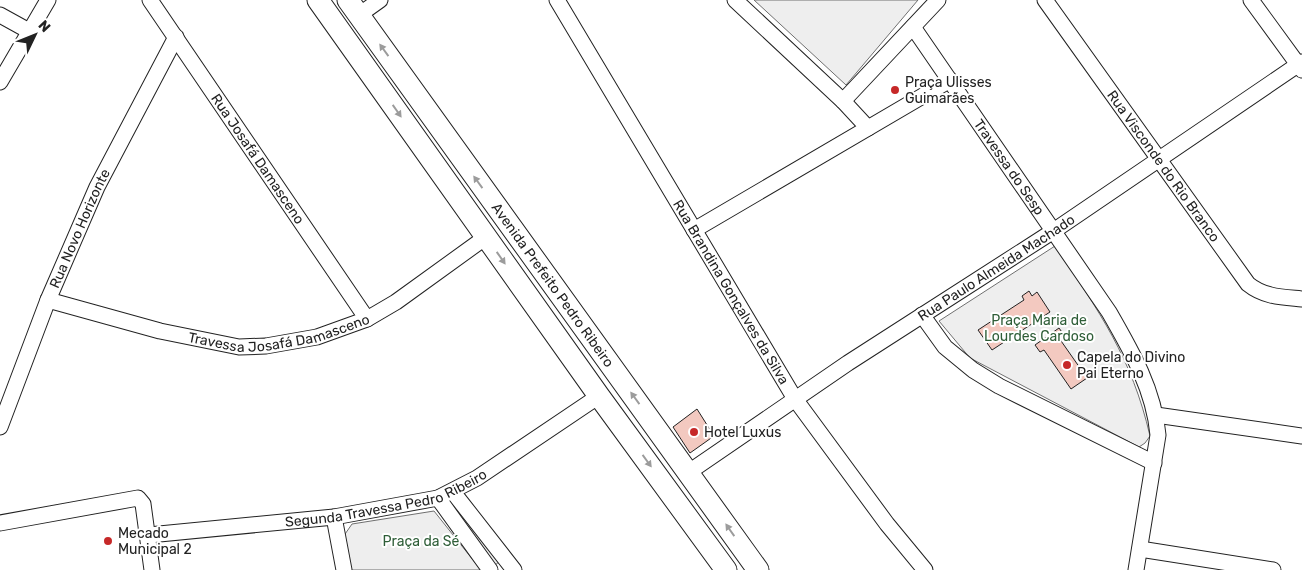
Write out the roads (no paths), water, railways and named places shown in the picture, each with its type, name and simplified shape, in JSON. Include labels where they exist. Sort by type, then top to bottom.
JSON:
[{"type":"main road","name":"Avenida Prefeito Pedro Ribeiro","points":[[318,0],[599,396],[726,570]]},
{"type":"main road","name":"Avenida Prefeito Pedro Ribeiro","points":[[354,8],[758,570]]},
{"type":"main road","points":[[339,30],[354,8]]},
{"type":"main road","points":[[486,237],[507,221]]},
{"type":"main road","points":[[599,396],[622,379]]},
{"type":"main road","points":[[666,488],[688,472]]},
{"type":"street","points":[[0,82],[48,0]]},
{"type":"street","name":"Rua Josafá Damasceno","points":[[150,0],[367,319]]},
{"type":"street","points":[[354,8],[380,0]]},
{"type":"street","name":"Rua Brandina Gonçalves da Silva","points":[[557,0],[795,399],[887,524],[925,570]]},
{"type":"street","points":[[735,0],[843,101],[868,128]]},
{"type":"street","points":[[843,101],[938,0]]},
{"type":"street","name":"Rua Visconde do Rio Branco","points":[[1045,0],[1248,284],[1257,291],[1268,295],[1302,299]]},
{"type":"street","points":[[1251,0],[1301,65]]},
{"type":"street","points":[[0,15],[29,31]]},
{"type":"street","name":"Travessa do Sesp","points":[[913,27],[1055,230],[1109,312],[1131,350],[1149,390],[1156,415],[1158,436],[1136,570]]},
{"type":"street","name":"Rua Novo Horizonte","points":[[0,427],[48,300],[97,188],[176,37]]},
{"type":"street","name":"Rua Paulo Almeida Machado","points":[[688,472],[795,399],[1055,230],[1301,65]]},
{"type":"street","points":[[694,230],[950,80]]},
{"type":"street","name":"Travessa Josafá Damasceno","points":[[48,300],[160,331],[239,347],[266,346],[317,337],[367,319],[396,302],[486,237]]},
{"type":"street","points":[[922,315],[945,346],[972,370],[999,386],[1154,463]]},
{"type":"street","name":"Segunda Travessa Pedro Ribeiro","points":[[149,536],[334,517],[438,498],[454,492],[599,396]]},
{"type":"street","points":[[1156,415],[1302,436]]},
{"type":"street","points":[[454,492],[514,570]]},
{"type":"street","points":[[0,523],[138,498],[143,504],[149,536],[152,570]]},
{"type":"street","points":[[438,498],[490,570]]},
{"type":"street","points":[[334,517],[344,570]]},
{"type":"street","points":[[1140,549],[1273,570]]},
{"type":"place","name":"Praça Ulisses Guimarães","points":[[895,90]]},
{"type":"place","name":"Capela do Divino Pai Eterno","points":[[1067,365]]},
{"type":"place","name":"Hotel Luxus","points":[[694,432]]},
{"type":"place","name":"Mecado Municipal 2","points":[[108,541]]},
{"type":"park label","name":"Praça Maria de Lourdes Cardoso","points":[[1039,328]]},
{"type":"park label","name":"Praça da Sé","points":[[421,541]]}]
